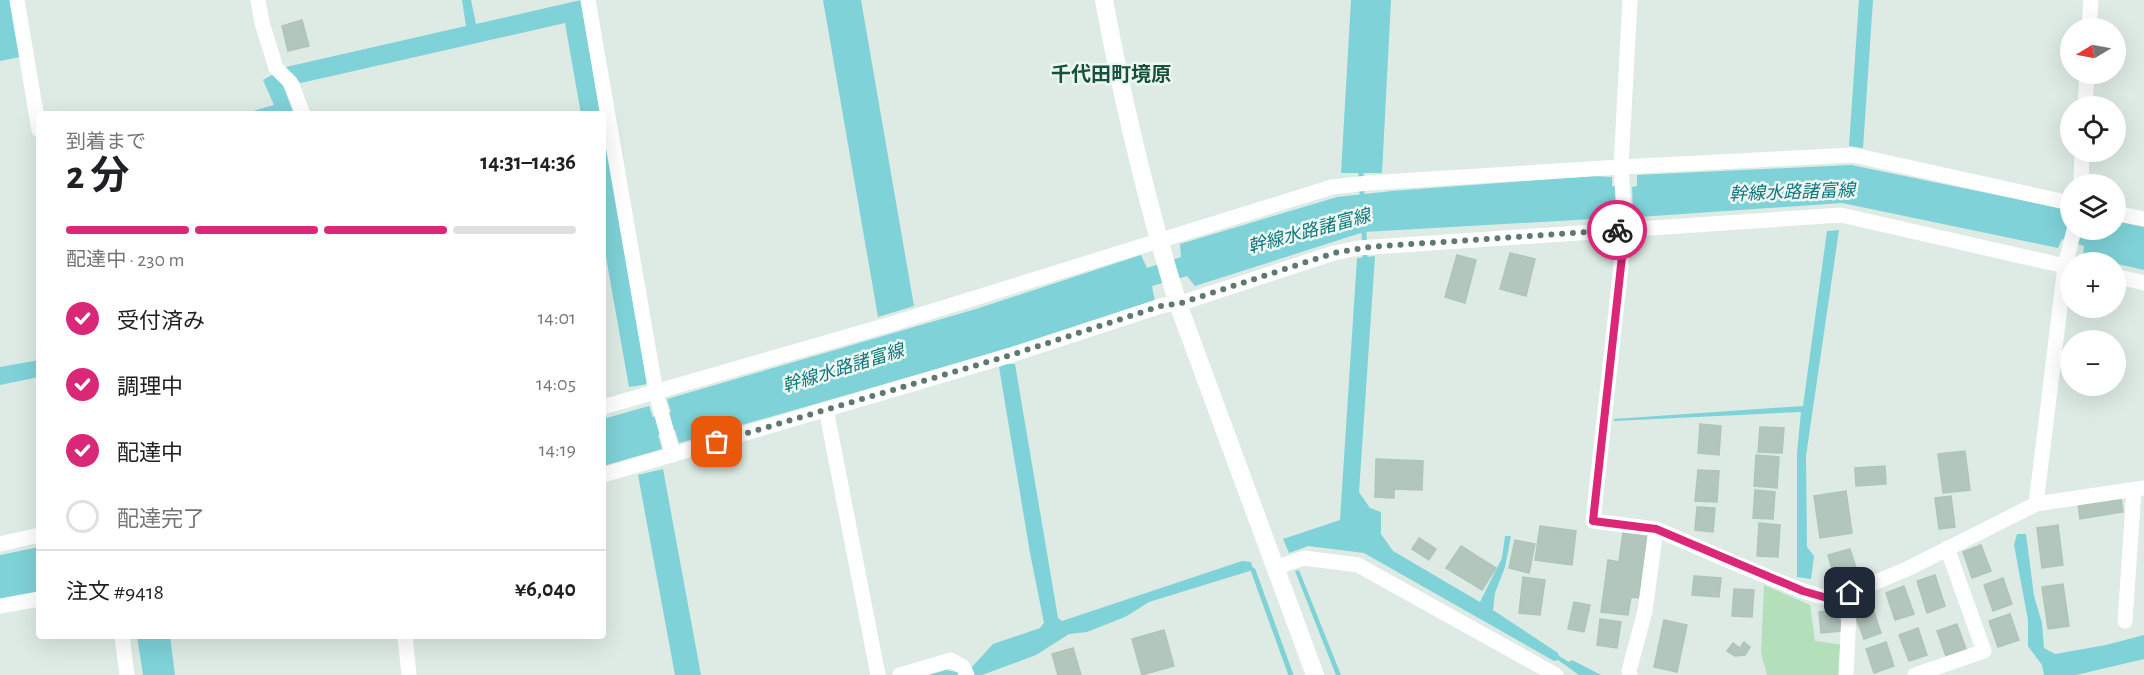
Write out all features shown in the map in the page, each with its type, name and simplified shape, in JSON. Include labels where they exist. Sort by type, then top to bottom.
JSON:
[{"type":"street","points":[[17,0],[36,112]]},
{"type":"street","points":[[258,0],[262,23],[276,68],[291,83],[302,111]]},
{"type":"street","points":[[588,0],[656,393],[673,455]]},
{"type":"street","points":[[1104,0],[1119,80],[1178,304],[1315,675]]},
{"type":"street","points":[[1630,0],[1622,173],[1624,224],[1593,521],[1656,529],[1803,591],[1827,598],[1850,593],[1908,569],[2036,504],[2139,489],[2125,621]]},
{"type":"street","points":[[2090,18],[2091,0]]},
{"type":"street","points":[[606,406],[891,324],[1332,187],[1362,183],[1622,173],[1852,155],[2060,201]]},
{"type":"street","points":[[606,474],[1004,356],[1164,305],[1178,304],[1334,253],[1364,247],[1624,224],[1842,215],[2060,264]]},
{"type":"street","points":[[2126,215],[2144,219]]},
{"type":"street","points":[[2126,278],[2144,282]]},
{"type":"street","points":[[2036,504],[2061,318]]},
{"type":"street","points":[[826,409],[878,675]]},
{"type":"street","points":[[1630,675],[1629,671],[1645,611],[1656,529]]},
{"type":"street","points":[[0,544],[36,536]]},
{"type":"street","points":[[1914,675],[1984,651],[1947,548]]},
{"type":"street","points":[[1275,568],[1304,558],[1358,565],[1556,675]]},
{"type":"street","points":[[1846,675],[1850,593]]},
{"type":"street","points":[[0,606],[36,600]]},
{"type":"street","points":[[122,639],[127,675]]},
{"type":"street","points":[[405,639],[409,675]]},
{"type":"street","points":[[900,675],[951,660],[965,671]]},
{"type":"green space","points":[[1764,585],[1810,605],[1815,641],[1844,645],[1847,675],[1767,675],[1761,653]]},
{"type":"water","points":[[0,0],[10,0],[20,57],[0,61]]},
{"type":"water","points":[[462,0],[471,0],[476,24],[581,0],[600,111],[580,111],[565,23],[301,83],[294,78],[282,83],[293,111],[253,111],[274,105],[263,80],[286,67],[466,26]]},
{"type":"water","points":[[823,0],[861,0],[914,306],[878,317]]},
{"type":"water","points":[[1351,0],[1391,0],[1382,173],[1341,173]]},
{"type":"water","points":[[1859,0],[1873,0],[1863,148],[1849,146]]},
{"type":"water","points":[[606,146],[648,384],[629,387],[606,257]]},
{"type":"water","name":"幹線水路諸富線","points":[[1851,165],[2060,208],[2062,240],[2058,248],[1842,203],[1639,217],[1639,210],[1633,211],[1632,187],[1637,186],[1637,175]]},
{"type":"water","name":"幹線水路諸富線","points":[[1593,176],[1612,177],[1612,186],[1616,186],[1616,208],[1610,208],[1610,218],[1364,232],[1195,286],[1187,276],[1152,286],[1155,302],[1003,350],[679,443],[675,430],[658,435],[662,449],[606,465],[606,418],[649,406],[653,417],[671,412],[667,399],[976,309],[1141,255],[1147,268],[1181,257],[1180,244],[1337,197]]},
{"type":"water","points":[[2126,223],[2144,227],[2144,270],[2126,266],[2126,252],[2083,252],[2084,246],[2065,240],[2126,240]]},
{"type":"water","points":[[1839,230],[1806,456],[1807,547],[1814,556],[1811,579],[1797,577],[1797,453],[1801,412],[1614,421],[1614,419],[1803,406],[1827,231]]},
{"type":"water","points":[[1375,256],[1359,492],[1370,508],[1381,512],[1381,534],[1393,551],[1480,602],[1502,558],[1505,536],[1511,536],[1505,567],[1495,593],[1493,610],[1558,653],[1559,656],[1601,675],[1579,675],[1558,660],[1554,661],[1364,553],[1308,546],[1289,553],[1283,539],[1340,520],[1357,258]]},
{"type":"water","points":[[36,361],[36,378],[0,385],[0,367]]},
{"type":"water","points":[[1015,364],[1058,618],[1062,621],[1242,561],[1251,562],[1253,570],[1149,602],[1125,617],[1087,632],[1069,634],[1036,655],[982,675],[929,675],[946,670],[957,672],[971,668],[993,644],[1040,628],[1044,623],[999,367]]},
{"type":"water","points":[[663,469],[701,675],[675,675],[638,475]]},
{"type":"water","points":[[2017,534],[2026,534],[2034,596],[2042,623],[2044,648],[2055,654],[2106,645],[2144,635],[2144,659],[2076,675],[2044,675],[2042,665],[2028,646],[2028,620],[2014,545]]},
{"type":"water","points":[[36,548],[36,593],[0,599],[0,555]]},
{"type":"water","points":[[1299,570],[1341,675],[1336,675],[1295,571]]},
{"type":"water","points":[[137,639],[170,639],[175,675],[143,675]]},
{"type":"building","points":[[302,20],[309,46],[288,51],[282,26]]},
{"type":"building","points":[[1510,253],[1535,259],[1526,296],[1500,289]]},
{"type":"building","points":[[1457,255],[1476,260],[1465,303],[1445,297]]},
{"type":"building","points":[[1700,424],[1721,426],[1719,455],[1698,453]]},
{"type":"building","points":[[1760,427],[1784,428],[1782,453],[1758,452]]},
{"type":"building","points":[[1965,451],[1970,490],[1943,493],[1938,454]]},
{"type":"building","points":[[1756,455],[1779,457],[1777,488],[1754,486]]},
{"type":"building","points":[[1376,459],[1423,461],[1422,490],[1394,489],[1394,498],[1375,497]]},
{"type":"building","points":[[1885,466],[1886,484],[1856,486],[1855,468]]},
{"type":"building","points":[[1698,470],[1719,471],[1717,502],[1695,501]]},
{"type":"building","points":[[1755,490],[1775,492],[1773,519],[1753,518]]},
{"type":"building","points":[[1846,491],[1852,533],[1820,538],[1814,496]]},
{"type":"building","points":[[1951,496],[1955,527],[1939,529],[1935,498]]},
{"type":"building","points":[[2121,498],[2123,512],[2080,519],[2078,504]]},
{"type":"building","points":[[1697,507],[1715,508],[1713,532],[1695,530]]},
{"type":"building","points":[[1759,523],[1780,525],[1778,557],[1757,556]]},
{"type":"building","points":[[2058,525],[2063,565],[2042,568],[2037,528]]},
{"type":"building","points":[[1540,526],[1576,531],[1572,565],[1535,560]]},
{"type":"building","points":[[1623,532],[1647,535],[1639,598],[1631,597],[1628,615],[1601,612],[1608,560],[1619,562]]},
{"type":"building","points":[[1419,538],[1436,549],[1429,560],[1412,549]]},
{"type":"building","points":[[1515,540],[1535,544],[1529,573],[1509,568]]},
{"type":"building","points":[[1981,545],[1991,571],[1972,578],[1963,552]]},
{"type":"building","points":[[1461,546],[1496,568],[1482,590],[1446,568]]},
{"type":"building","points":[[1850,549],[1859,577],[1836,583],[1828,555]]},
{"type":"building","points":[[1935,575],[1945,606],[1927,613],[1917,581]]},
{"type":"building","points":[[1694,576],[1721,578],[1719,597],[1692,595]]},
{"type":"building","points":[[1523,577],[1545,580],[1540,615],[1519,613]]},
{"type":"building","points":[[2003,578],[2012,604],[1993,611],[1984,585]]},
{"type":"building","points":[[2063,584],[2069,626],[2048,629],[2042,587]]},
{"type":"building","points":[[1904,586],[1914,614],[1895,620],[1886,593]]},
{"type":"building","points":[[1734,589],[1754,590],[1752,617],[1732,616]]},
{"type":"building","points":[[1574,602],[1590,605],[1584,632],[1568,629]]},
{"type":"building","points":[[1873,609],[1881,633],[1864,639],[1855,615]]},
{"type":"building","points":[[1839,610],[1841,631],[1821,633],[1819,612]]},
{"type":"building","points":[[2010,614],[2019,640],[1998,647],[1989,621]]},
{"type":"building","points":[[1600,619],[1621,622],[1617,648],[1597,645]]},
{"type":"building","points":[[1664,620],[1687,625],[1677,672],[1654,667]]},
{"type":"building","points":[[1957,624],[1966,649],[1946,656],[1937,631]]},
{"type":"building","points":[[1918,628],[1927,655],[1909,661],[1899,635]]},
{"type":"building","points":[[1164,630],[1174,666],[1142,675],[1132,639]]},
{"type":"building","points":[[1744,642],[1750,647],[1745,655],[1735,656],[1727,651],[1733,643],[1740,648]]},
{"type":"building","points":[[1886,642],[1894,666],[1874,673],[1866,649]]},
{"type":"building","points":[[1073,648],[1081,675],[1058,675],[1052,654]]},
{"type":"waterway","points":[[1361,173],[1362,193]]},
{"type":"waterway","name":"幹線水路諸富線","points":[[1364,232],[1365,257]]},
{"type":"waterway","points":[[1253,570],[1291,675]]},
{"type":"way so far","points":[[717,442],[1011,355],[1164,305],[1178,304],[1334,253],[1369,247],[1617,230]]},
{"type":"district","name":"千代田町境原","points":[[1111,74]]},
{"type":"route","points":[[1617,230],[1625,229],[1593,521],[1656,529],[1803,591],[1827,598],[1850,593]]}]
